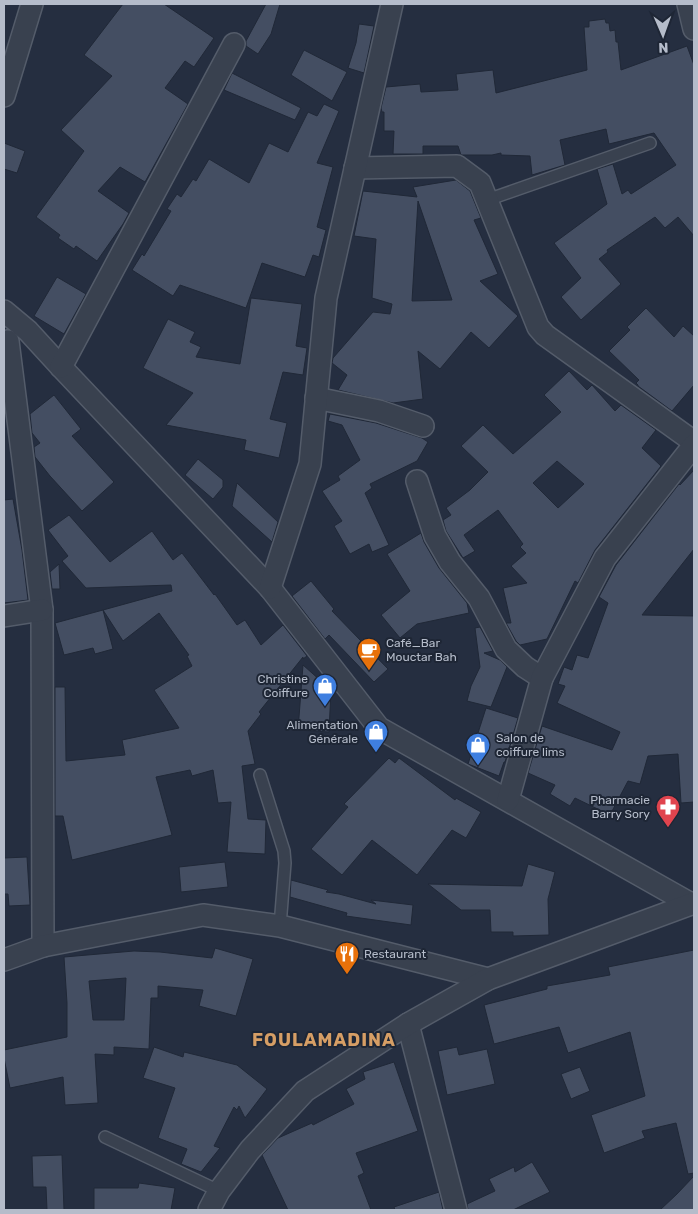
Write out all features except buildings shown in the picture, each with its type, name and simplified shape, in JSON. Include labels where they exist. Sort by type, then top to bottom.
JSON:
[{"type":"street","points":[[4,96],[32,4]]},
{"type":"street","points":[[270,588],[310,464],[326,298],[392,4]]},
{"type":"street","points":[[688,4],[694,29]]},
{"type":"street","points":[[61,367],[234,44]]},
{"type":"street","points":[[355,168],[457,166],[480,183],[538,327],[545,335],[694,444],[605,558],[542,678],[508,800]]},
{"type":"street","points":[[4,310],[28,331],[270,588],[379,728],[693,903]]},
{"type":"street","points":[[28,331],[6,342],[42,610],[43,946]]},
{"type":"street","points":[[316,398],[379,412],[423,426]]},
{"type":"street","points":[[417,481],[435,536],[450,562],[479,598],[506,649],[542,678]]},
{"type":"street","points":[[4,616],[42,610]]},
{"type":"street","points":[[209,1210],[219,1191],[250,1150],[305,1091],[408,1024],[488,979],[693,903]]},
{"type":"street","points":[[4,960],[43,946],[203,915],[280,926],[488,979]]},
{"type":"street","points":[[408,1024],[456,1210]]},
{"type":"lane","points":[[487,200],[650,142]]},
{"type":"lane","points":[[260,775],[284,851],[285,863],[280,926]]},
{"type":"lane","points":[[105,1137],[219,1191]]},
{"type":"place","name":"Café_Bar Mouctar Bah","points":[[369,671]]},
{"type":"place","name":"Christine Coiffure","points":[[325,707]]},
{"type":"place","name":"Alimentation Générale","points":[[376,753]]},
{"type":"place","name":"Salon de coiffure lims","points":[[478,766]]},
{"type":"place","name":"Pharmacie Barry Sory","points":[[668,828]]},
{"type":"place","name":"Restaurant","points":[[347,975]]},
{"type":"district","name":"FOULAMADINA","points":[[324,1040]]}]
